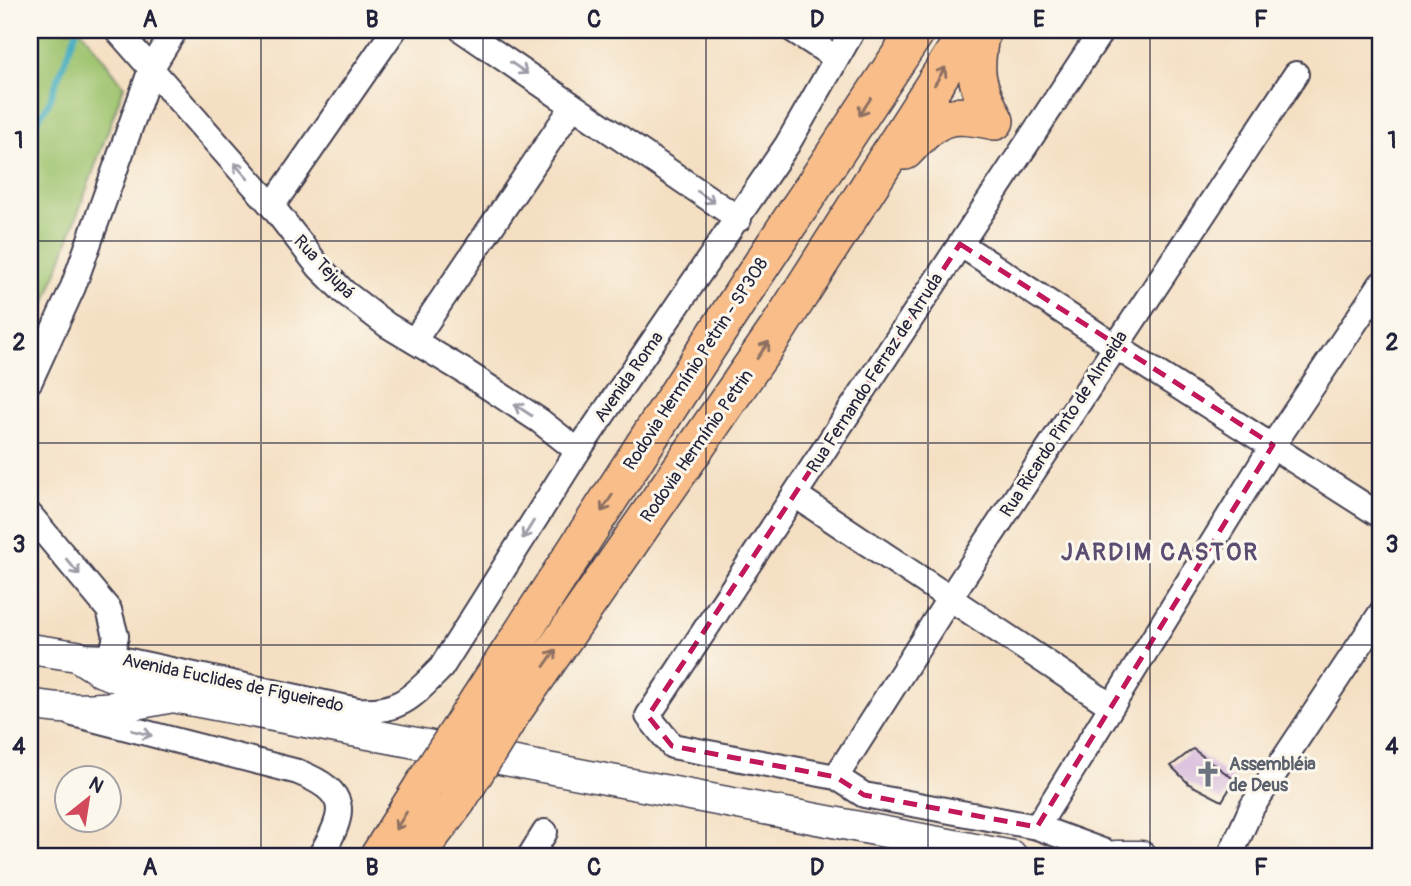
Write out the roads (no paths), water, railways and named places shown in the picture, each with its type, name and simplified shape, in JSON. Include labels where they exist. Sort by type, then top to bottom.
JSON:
[{"type":"main road","name":"Rodovia Hermínio Petrin - SP308","points":[[495,707],[755,274],[916,30]]},
{"type":"main road","name":"Rodovia Hermínio Petrin","points":[[379,856],[424,786],[495,707],[777,330],[969,30]]},
{"type":"main road","points":[[982,30],[975,72],[995,121]]},
{"type":"main road","points":[[858,204],[933,122],[949,116],[967,115],[995,121]]},
{"type":"main road","name":"Rodovia Hermínio Petrin","points":[[415,856],[457,801],[495,707]]},
{"type":"street","name":"Rua Tejupá","points":[[117,30],[344,292],[387,325],[540,421],[578,451]]},
{"type":"street","points":[[30,381],[73,287],[151,68],[175,30]]},
{"type":"street","points":[[272,206],[394,30]]},
{"type":"street","points":[[462,30],[738,219]]},
{"type":"street","points":[[793,30],[836,58]]},
{"type":"street","name":"Avenida Roma","points":[[388,708],[399,706],[413,696],[441,668],[578,451],[787,145],[853,30]]},
{"type":"street","name":"Rua Fernando Ferraz de Arruda","points":[[836,776],[672,746],[648,716],[1102,30]]},
{"type":"street","name":"Rua Ricardo Pinto de Almeida","points":[[836,776],[949,599],[1296,74]]},
{"type":"street","points":[[414,341],[573,106]]},
{"type":"street","points":[[995,121],[1026,144]]},
{"type":"street","points":[[960,244],[1381,516]]},
{"type":"street","points":[[1037,827],[1273,445],[1381,284]]},
{"type":"street","points":[[795,495],[1110,705]]},
{"type":"street","points":[[30,515],[109,610],[117,636],[111,657]]},
{"type":"street","points":[[1230,856],[1252,807],[1381,613]]},
{"type":"street","name":"Avenida Euclides de Figueiredo","points":[[35,656],[111,657],[357,710],[388,708]]},
{"type":"street","name":"Avenida Euclides de Figueiredo","points":[[77,656],[102,672],[173,696]]},
{"type":"street","points":[[173,696],[1012,856]]},
{"type":"street","name":"Avenida Euclides de Figueiredo","points":[[37,702],[113,709],[173,696]]},
{"type":"street","name":"Avenida Euclides de Figueiredo","points":[[37,702],[298,772],[319,780],[338,800],[340,814],[336,829],[320,856]]},
{"type":"street","points":[[836,776],[864,795],[1037,827],[1116,856],[1141,856]]},
{"type":"street","points":[[530,856],[545,832]]},
{"type":"waterway","points":[[30,133],[48,104],[77,30]]},
{"type":"place","name":"Assembléia de Deus","points":[[1208,774]]},
{"type":"district","name":"JARDIM CASTOR","points":[[1160,552]]}]
